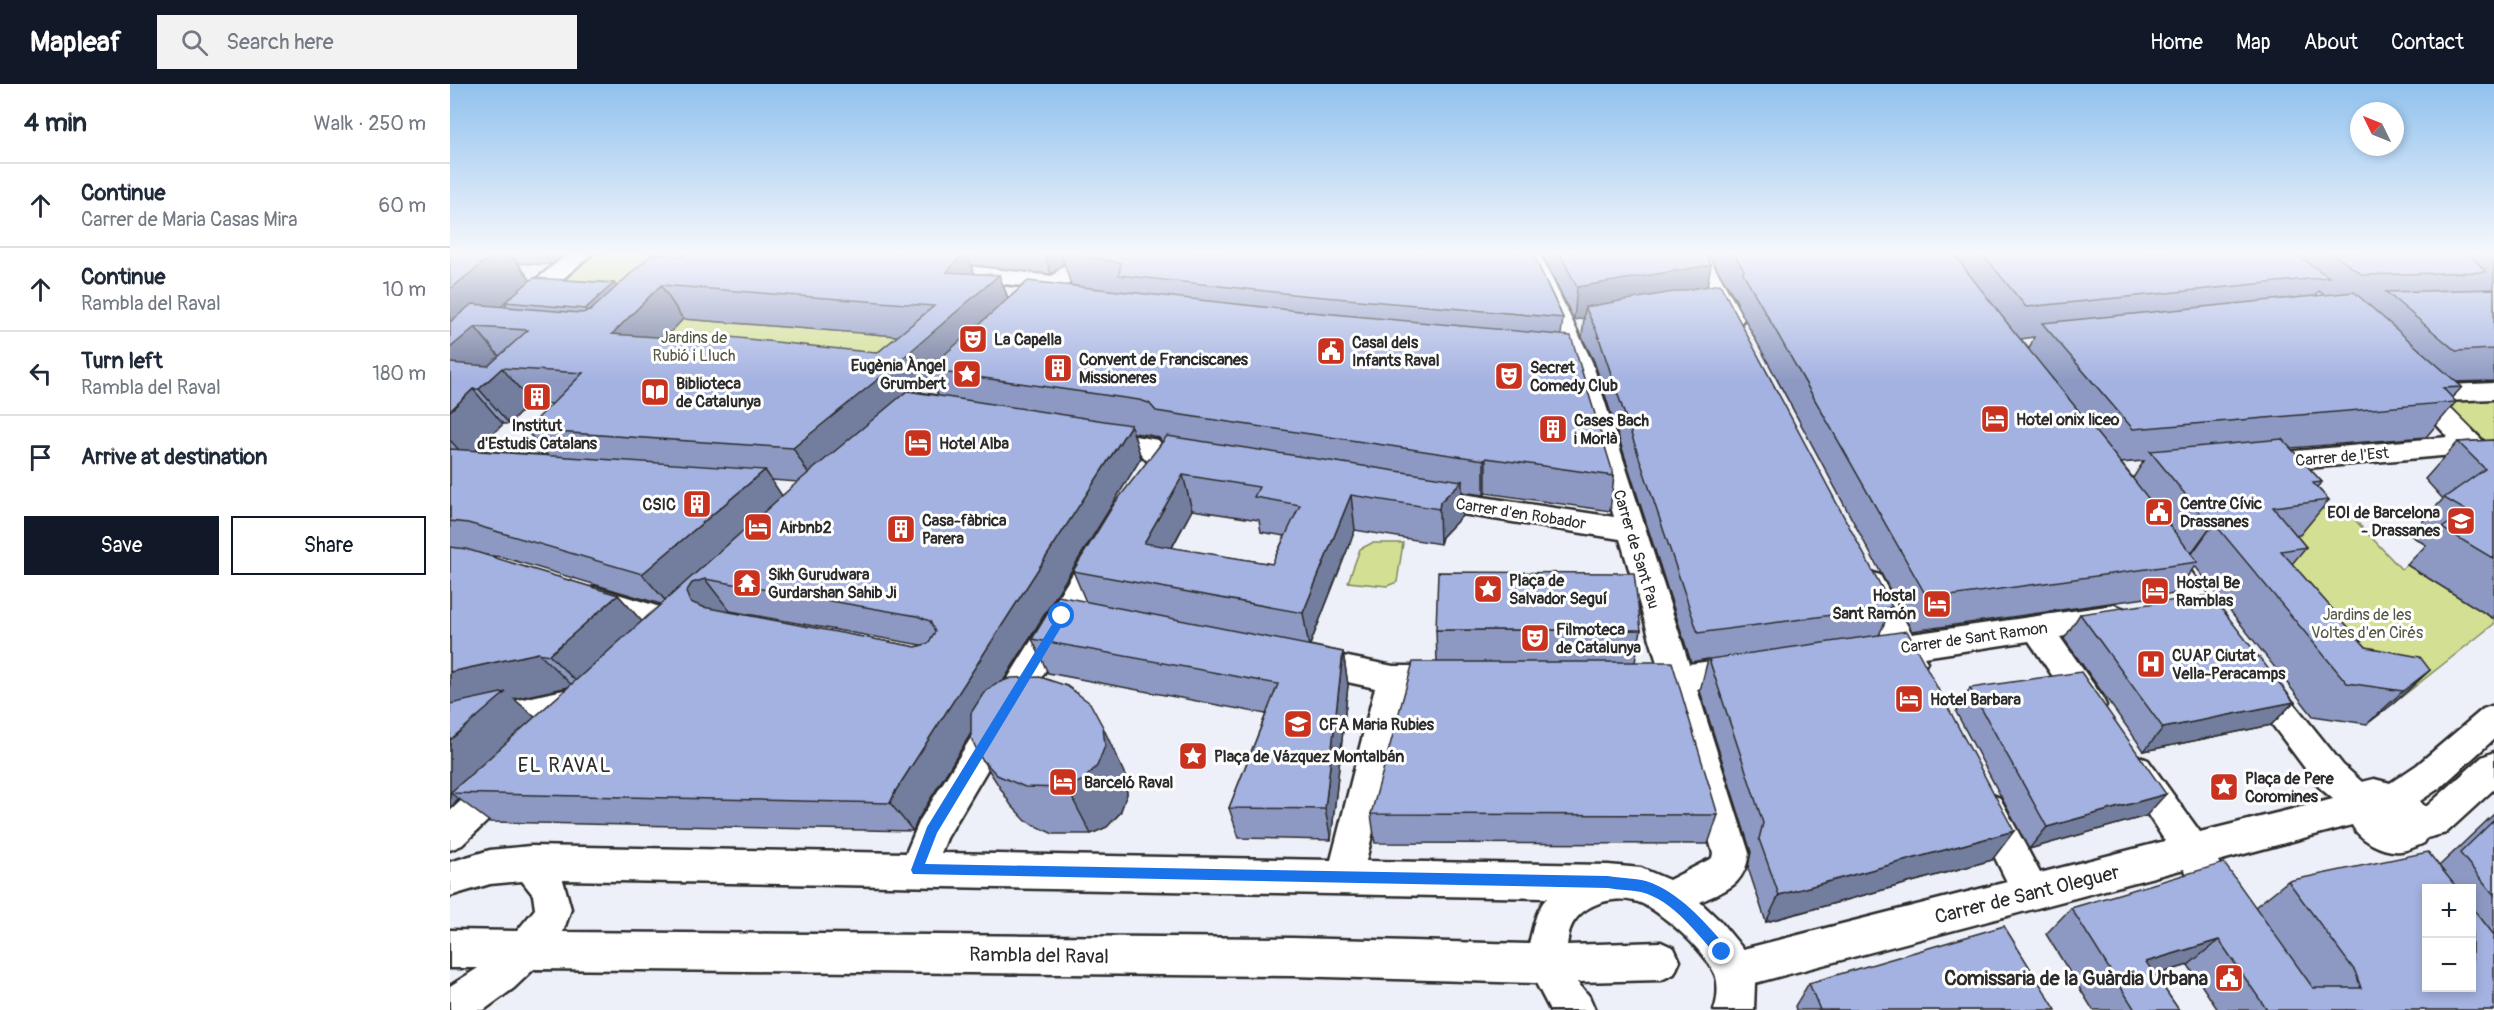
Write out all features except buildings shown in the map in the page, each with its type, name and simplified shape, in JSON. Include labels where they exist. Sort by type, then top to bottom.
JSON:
[{"type":"street","points":[[500,322],[531,295]]},
{"type":"street","points":[[1008,328],[1043,295]]},
{"type":"street","name":"Carrer de Sant Pau","points":[[1549,295],[1566,330],[1569,361],[1631,530],[1731,853],[1729,867],[1717,876],[1668,899]]},
{"type":"street","points":[[1711,295],[1715,305],[1746,345]]},
{"type":"street","points":[[1032,305],[1064,309]]},
{"type":"street","points":[[1566,330],[1589,326]]},
{"type":"street","points":[[2399,374],[2422,394],[2494,468]]},
{"type":"street","points":[[2422,394],[2494,392]]},
{"type":"street","points":[[1079,436],[1149,446],[1152,467],[1218,466]]},
{"type":"street","name":"Carrer de l'Est","points":[[2237,465],[2472,444]]},
{"type":"street","points":[[2271,462],[2293,486]]},
{"type":"street","name":"Carrer d'en Robador","points":[[1403,495],[1631,530]]},
{"type":"street","points":[[917,870],[932,831],[1017,679],[1116,526]]},
{"type":"street","points":[[2146,533],[2185,607],[2237,655],[2331,776],[2386,822],[2402,794],[2429,776],[2494,719]]},
{"type":"street","points":[[1855,556],[1921,681]]},
{"type":"street","points":[[572,591],[691,616],[652,648]]},
{"type":"street","name":"Carrer de Sant Ramon","points":[[1850,654],[2138,614]]},
{"type":"street","points":[[2037,628],[2222,895]]},
{"type":"street","points":[[1278,657],[1393,679],[1476,679]]},
{"type":"street","points":[[1606,679],[1677,679],[1770,666]]},
{"type":"street","points":[[1344,878],[1393,679]]},
{"type":"street","points":[[450,729],[599,695],[554,736]]},
{"type":"street","points":[[454,830],[519,769]]},
{"type":"street","name":"Carrer de Sant Oleguer","points":[[1734,970],[2321,819],[2434,822],[2489,781]]},
{"type":"street","points":[[1976,786],[2031,892]]},
{"type":"street","points":[[450,1008],[482,990],[527,951],[552,916],[551,897],[543,876],[530,863]]},
{"type":"street","points":[[450,879],[490,867],[530,863],[1608,882],[1644,887],[1668,899],[1689,916],[1722,952],[1734,970],[1736,1004],[1734,1010]]},
{"type":"street","points":[[1575,1010],[1566,1001],[1550,964],[1547,949],[1555,916],[1576,895],[1608,882]]},
{"type":"street","name":"Rambla del Raval","points":[[450,949],[1292,957],[1550,964],[1661,961]]},
{"type":"green space","name":"Jardins de Rubió i Lluch","points":[[859,318],[871,334],[949,340],[894,387],[636,368],[683,319],[848,332]]},
{"type":"green space","points":[[2494,397],[2494,458],[2436,400]]},
{"type":"green space","name":"Jardins de les Voltes d'en Cirés","points":[[2342,506],[2401,569],[2407,565],[2494,619],[2494,624],[2394,703],[2246,541],[2316,510]]},
{"type":"green space","points":[[1372,543],[1403,543],[1397,582],[1387,586],[1348,582],[1360,549]]},
{"type":"place","name":"La Capella","points":[[973,339]]},
{"type":"place","name":"Casal dels Infants Raval","points":[[1331,351]]},
{"type":"place","name":"Convent de Franciscanes Missioneres","points":[[1058,368]]},
{"type":"place","name":"Eugènia Àngel Grumbert","points":[[967,374]]},
{"type":"place","name":"Secret Comedy Club","points":[[1509,376]]},
{"type":"place","name":"Biblioteca de Catalunya","points":[[655,392]]},
{"type":"place","name":"Institut d'Estudis Catalans","points":[[537,397]]},
{"type":"place","name":"Hotel onix liceo","points":[[1995,419]]},
{"type":"place","name":"Cases Bach i Morlà","points":[[1553,429]]},
{"type":"place","name":"Hotel Alba","points":[[918,443]]},
{"type":"place","name":"CSIC","points":[[697,504]]},
{"type":"place","name":"Centre Cívic Drassanes","points":[[2159,512]]},
{"type":"place","name":"EOI de Barcelona - Drassanes","points":[[2461,521]]},
{"type":"place","name":"Airbnb2","points":[[758,527]]},
{"type":"place","name":"Casa-fàbrica Parera","points":[[901,529]]},
{"type":"place","name":"Sikh Gurudwara Gurdarshan Sahib Ji","points":[[747,583]]},
{"type":"place","name":"Plaça de Salvador Seguí","points":[[1488,589]]},
{"type":"place","name":"Hostal Be Ramblas","points":[[2155,591]]},
{"type":"place","name":"Hostal Sant Ramón","points":[[1937,604]]},
{"type":"place","name":"Filmoteca de Catalunya","points":[[1535,638]]},
{"type":"place","name":"CUAP Ciutat Vella-Peracamps","points":[[2151,664]]},
{"type":"place","name":"Hotel Barbara","points":[[1909,699]]},
{"type":"place","name":"CFA Maria Rubies","points":[[1298,724]]},
{"type":"place","name":"Plaça de Vázquez Montalbán","points":[[1193,756]]},
{"type":"place","name":"Barceló Raval","points":[[1063,782]]},
{"type":"place","name":"Plaça de Pere Coromines","points":[[2224,787]]},
{"type":"place","name":"Comissaria de la Guàrdia Urbana","points":[[2229,978]]},
{"type":"district","name":"EL RAVAL","points":[[565,765]]},
{"type":"route","points":[[1062,616],[932,831],[917,870],[1608,882],[1644,887],[1668,899],[1689,916],[1722,952]]}]
